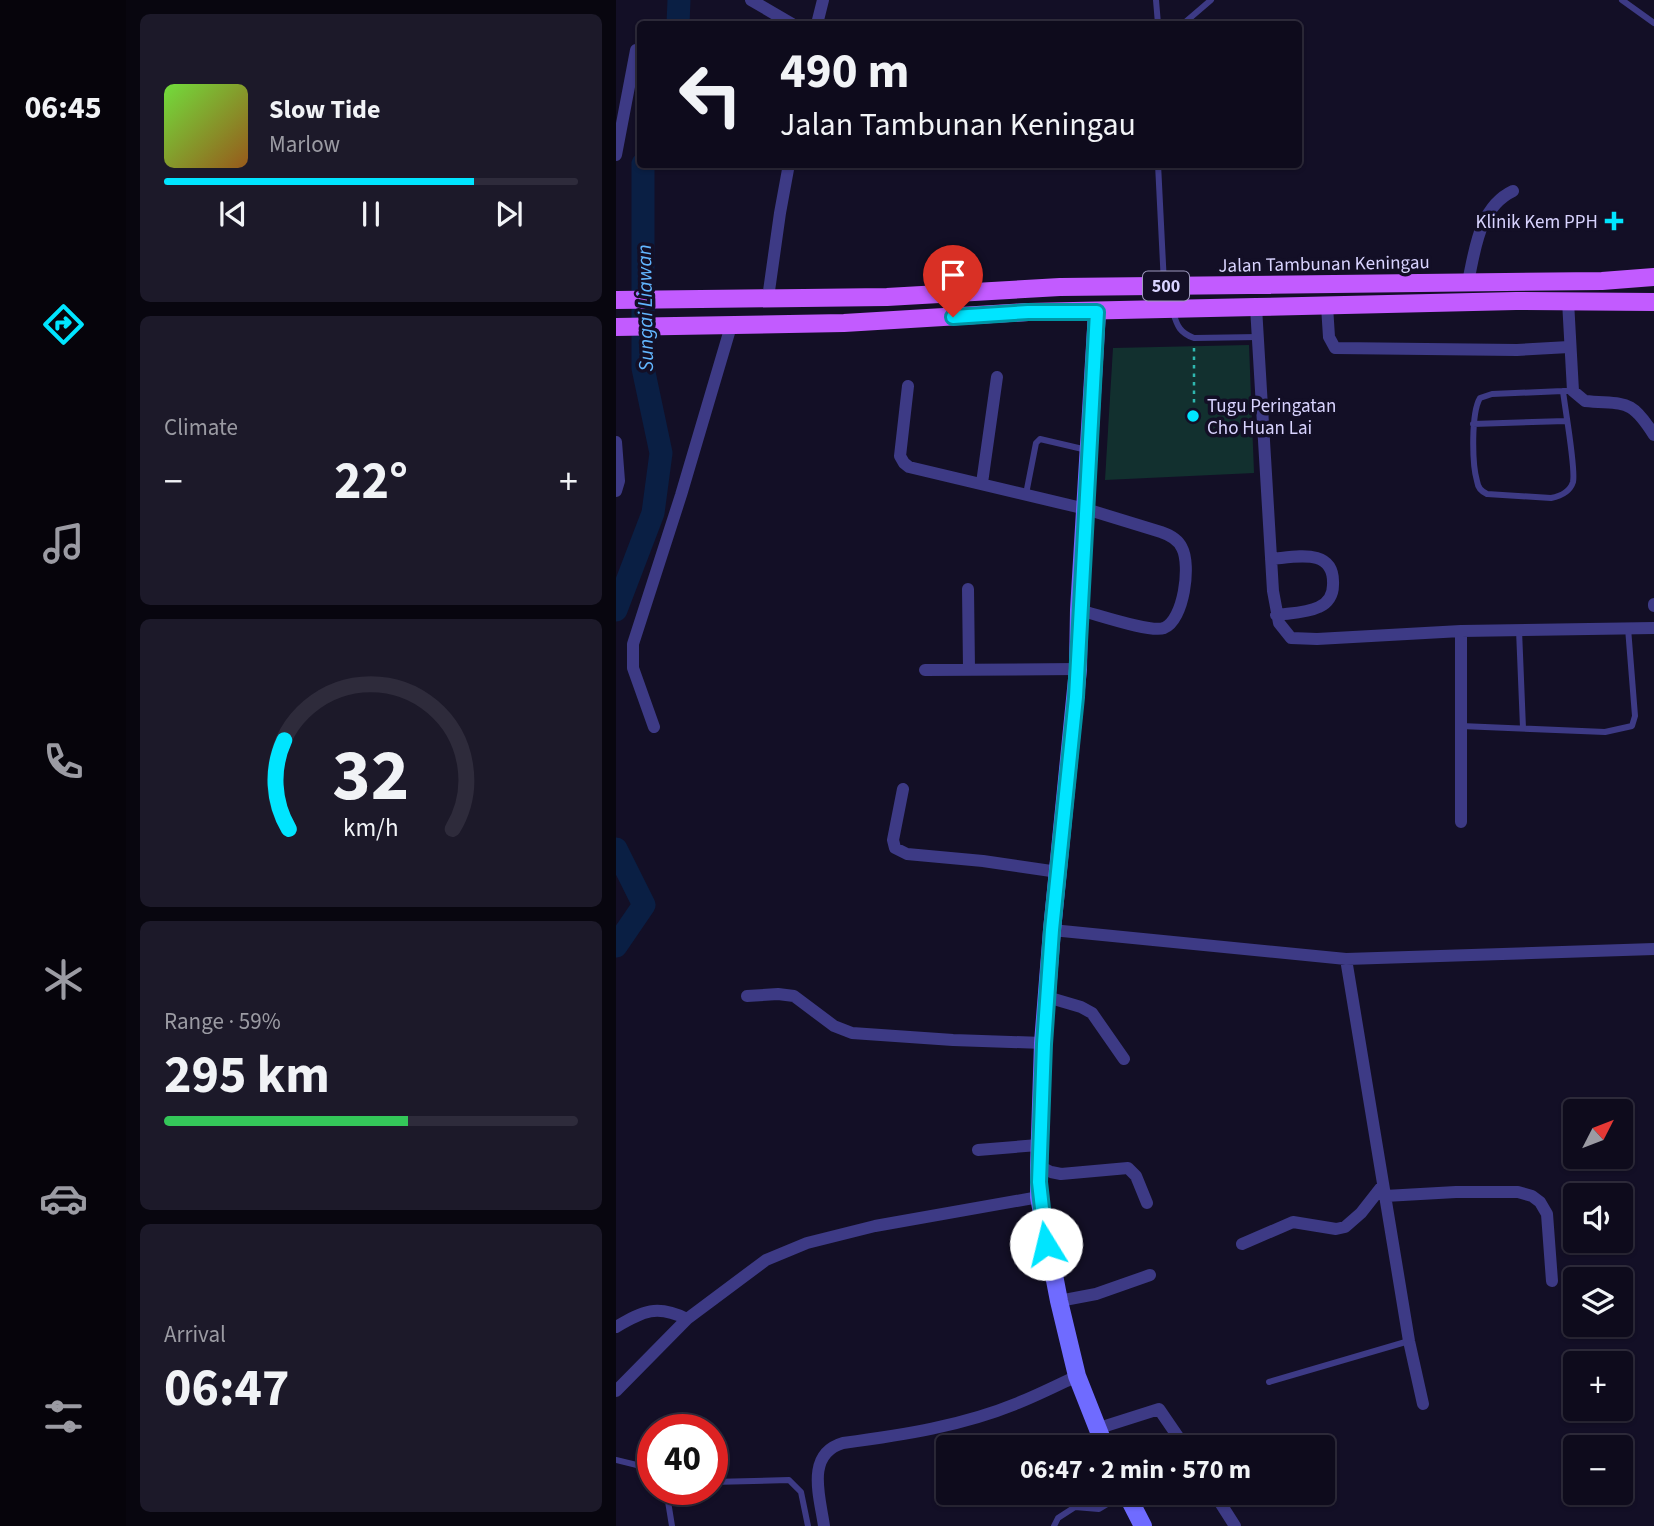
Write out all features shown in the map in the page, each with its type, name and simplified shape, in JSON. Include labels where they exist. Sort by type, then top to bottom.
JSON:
[{"type":"main road","name":"Jalan Tambunan Keningau","points":[[616,300],[887,297],[1060,287],[1602,281],[1654,277]]},
{"type":"main road","name":"500","points":[[616,327],[844,323],[1028,312],[1568,301],[1654,302]]},
{"type":"street","points":[[751,0],[787,21]]},
{"type":"street","points":[[818,21],[823,0]]},
{"type":"street","points":[[616,155],[636,50]]},
{"type":"street","points":[[768,298],[788,168]]},
{"type":"street","points":[[1468,282],[1483,223],[1496,203],[1513,191]]},
{"type":"street","points":[[1568,301],[1568,391],[1585,401],[1616,402],[1632,408],[1641,415],[1654,435]]},
{"type":"street","points":[[1327,306],[1329,337],[1335,348],[1569,347]]},
{"type":"street","points":[[1256,307],[1276,615],[1282,629],[1291,638],[1461,631],[1654,628]]},
{"type":"street","points":[[1097,312],[1078,669],[1052,930],[1038,1144],[1039,1198],[1059,1301],[1077,1376],[1099,1435]]},
{"type":"street","points":[[653,727],[633,668],[634,644],[731,326]]},
{"type":"street","points":[[982,483],[997,377]]},
{"type":"street","points":[[908,386],[900,456],[909,467],[1086,509],[1172,537],[1183,549],[1187,574],[1176,613],[1172,621],[1163,628],[1149,628],[1080,610]]},
{"type":"street","points":[[616,442],[619,481],[616,491]]},
{"type":"street","points":[[1271,559],[1314,557],[1328,564],[1333,573],[1332,592],[1326,603],[1313,609],[1276,615]]},
{"type":"street","points":[[968,589],[969,669]]},
{"type":"street","points":[[1461,631],[1461,822]]},
{"type":"street","points":[[925,670],[1078,669]]},
{"type":"street","points":[[903,789],[893,839],[895,848],[900,852],[912,856],[983,861],[1058,872]]},
{"type":"street","points":[[1052,930],[1346,959],[1654,949]]},
{"type":"street","points":[[1346,959],[1409,1341],[1423,1404]]},
{"type":"street","points":[[747,996],[794,996],[803,1000],[834,1026],[852,1033],[1044,1044]]},
{"type":"street","points":[[1048,997],[1092,1013],[1124,1059]]},
{"type":"street","points":[[978,1150],[1038,1144]]},
{"type":"street","points":[[1039,1166],[1061,1174],[1128,1168],[1136,1175],[1147,1203]]},
{"type":"street","points":[[1242,1244],[1293,1222],[1336,1229],[1345,1227],[1384,1191],[1518,1192],[1532,1196],[1540,1202],[1547,1214],[1552,1282]]},
{"type":"street","points":[[616,1391],[687,1319],[766,1261],[807,1244],[875,1226],[1039,1198]]},
{"type":"street","points":[[1059,1301],[1096,1294],[1150,1275]]},
{"type":"street","points":[[616,1327],[646,1311],[665,1310],[687,1319]]},
{"type":"street","points":[[824,1526],[817,1471],[821,1458],[832,1447],[957,1423],[1016,1404],[1077,1376]]},
{"type":"street","points":[[1096,1429],[1157,1409],[1164,1413],[1178,1435]]},
{"type":"street","points":[[1132,1505],[1143,1526]]},
{"type":"street","points":[[1222,1505],[1235,1526]]},
{"type":"lane","points":[[1156,0],[1158,21]]},
{"type":"lane","points":[[1186,21],[1211,0]]},
{"type":"lane","points":[[1622,0],[1654,23]]},
{"type":"lane","points":[[1158,168],[1164,286]]},
{"type":"lane","points":[[1172,310],[1184,335],[1194,338],[1258,337]]},
{"type":"lane","points":[[1568,391],[1566,421],[1573,476],[1572,484],[1564,494],[1551,498],[1487,494],[1482,491],[1476,480],[1473,424],[1478,402],[1486,395],[1568,391]]},
{"type":"lane","points":[[1473,424],[1566,421]]},
{"type":"lane","points":[[1026,494],[1035,443],[1040,439],[1090,451]]},
{"type":"lane","points":[[1461,726],[1605,732],[1632,726],[1635,716],[1628,628]]},
{"type":"lane","points":[[1519,630],[1523,728]]},
{"type":"lane","points":[[1269,1382],[1409,1341]]},
{"type":"lane","points":[[616,1460],[637,1465]]},
{"type":"lane","points":[[728,1482],[789,1480],[801,1492],[808,1526]]},
{"type":"lane","points":[[669,1505],[672,1526]]},
{"type":"lane","points":[[1054,1526],[1058,1518],[1075,1507],[1099,1509],[1106,1505]]},
{"type":"path","points":[[1194,338],[1194,406]]},
{"type":"green space","points":[[1249,345],[1254,473],[1105,480],[1113,348]]},
{"type":"waterway","name":"Sungai Liawan","points":[[678,21],[679,0]]},
{"type":"waterway","name":"Sungai Liawan","points":[[616,610],[653,513],[661,453],[643,368],[643,168]]},
{"type":"waterway","name":"Sungai Liawan","points":[[616,849],[644,905],[616,946]]},
{"type":"place","name":"Klinik Kem PPH","points":[[1614,221]]},
{"type":"place","name":"Tugu Peringatan Cho Huan Lai","points":[[1193,416]]},
{"type":"route","points":[[953,317],[1028,312],[1097,312],[1078,669],[1052,930],[1038,1144],[1039,1198],[1046,1244]]}]
